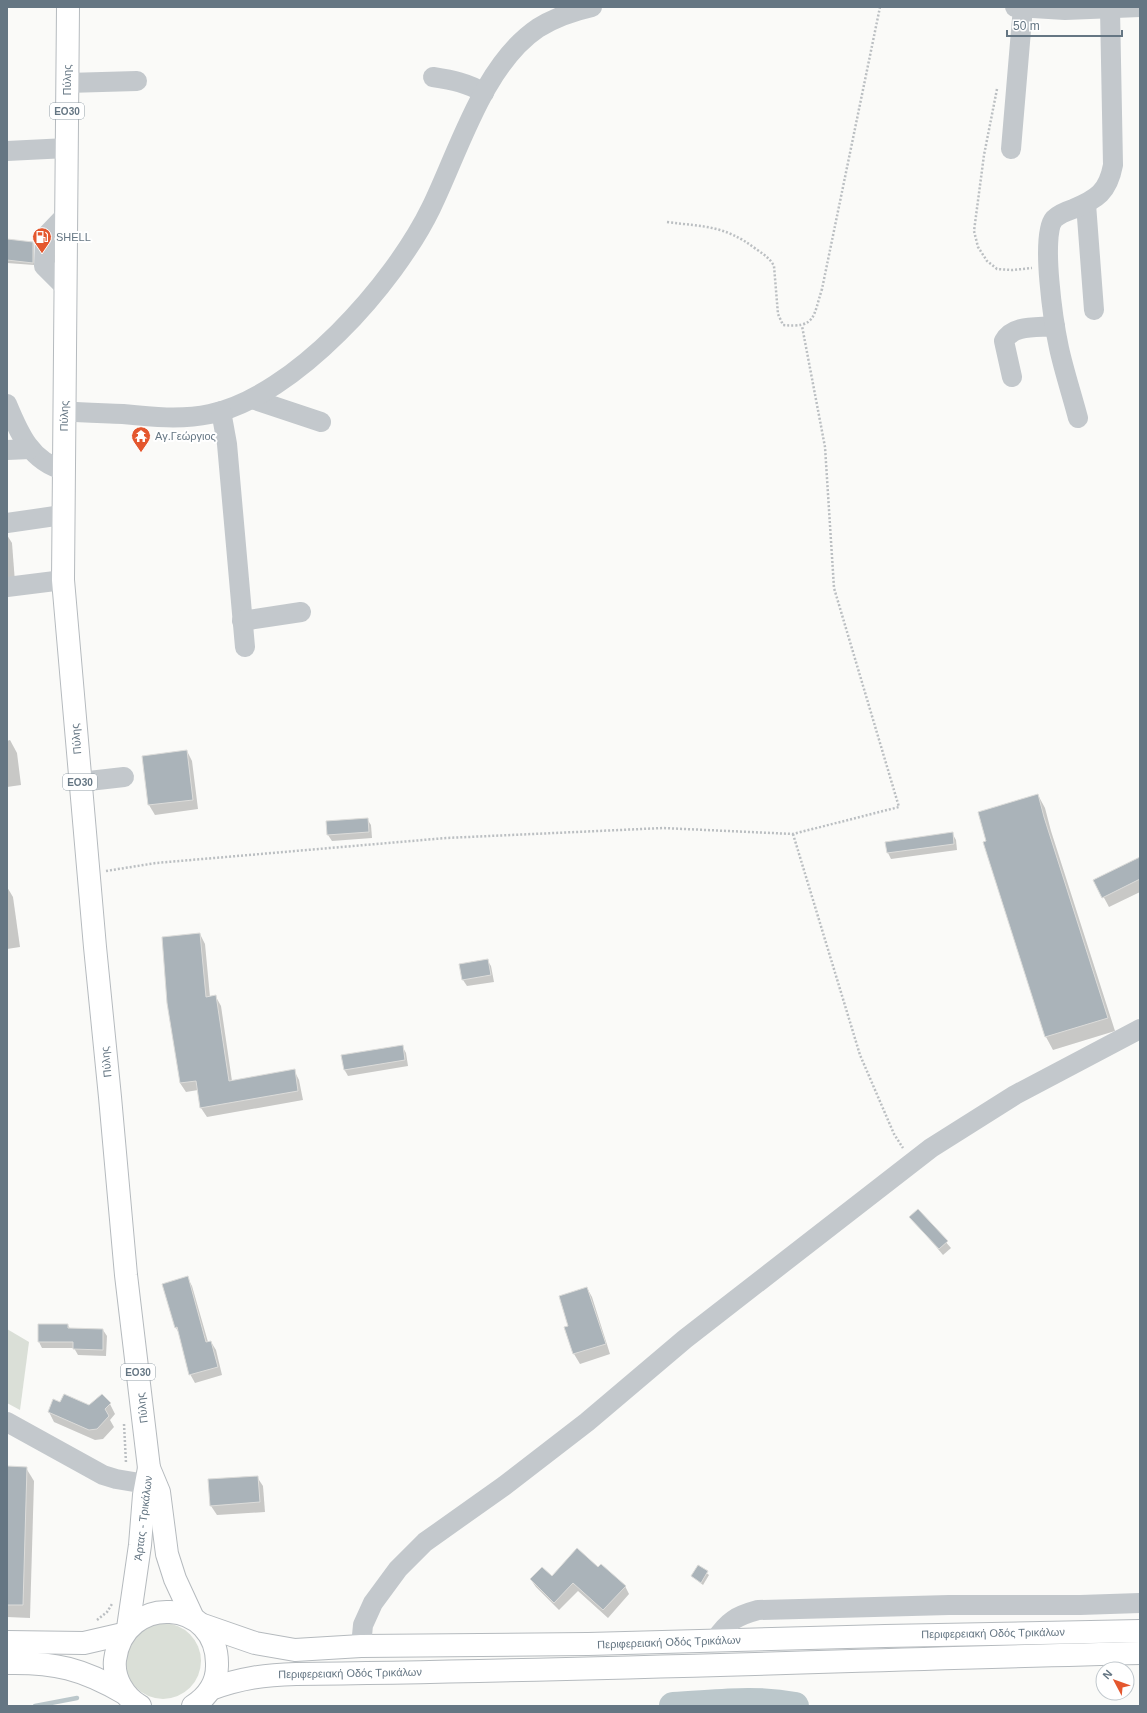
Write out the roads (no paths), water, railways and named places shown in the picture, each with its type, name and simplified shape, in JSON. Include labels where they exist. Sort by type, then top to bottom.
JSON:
[{"type":"main road","name":"Πύλης","points":[[68,7],[64,470],[62,515],[63,580],[88,872],[126,1275],[148,1476]]},
{"type":"main road","name":"Άρτας - Τρικάλων","points":[[148,1476],[159,1492],[167,1554],[175,1579],[198,1622]]},
{"type":"main road","name":"Άρτας - Τρικάλων","points":[[126,1631],[140,1544],[148,1476]]},
{"type":"main road","name":"Περιφερειακή Οδός Τρικάλων","points":[[126,1631],[142,1617],[159,1611],[176,1612],[230,1636],[287,1649],[361,1646],[588,1644],[1140,1631]]},
{"type":"main road","name":"ΕΟ30","points":[[198,1622],[213,1639],[218,1655],[217,1673],[201,1701]]},
{"type":"main road","name":"ΕΟ30","points":[[126,1631],[117,1648],[115,1664],[117,1679],[132,1699]]},
{"type":"main road","points":[[7,1642],[84,1643],[126,1631]]},
{"type":"main road","name":"Περιφερειακή Οδός Τρικάλων","points":[[201,1701],[240,1679],[278,1674],[582,1669],[885,1659],[1140,1653]]},
{"type":"main road","points":[[7,1663],[42,1664],[77,1669],[103,1680],[132,1699]]},
{"type":"street","points":[[64,411],[177,418],[203,416],[252,399],[290,374],[325,345],[361,309],[393,271],[408,250],[431,208],[464,132],[484,93],[501,67],[529,35],[545,24],[574,12],[592,7]]},
{"type":"street","points":[[1012,149],[1020,7],[1065,10],[1140,7]]},
{"type":"street","points":[[1078,418],[1059,349],[1055,326],[1048,266],[1048,234],[1050,226],[1055,219],[1064,213],[1096,199],[1106,188],[1111,176],[1113,165],[1110,9]]},
{"type":"street","points":[[433,77],[455,81],[476,88],[484,93]]},
{"type":"street","points":[[67,83],[137,82]]},
{"type":"street","points":[[7,151],[67,148]]},
{"type":"street","points":[[1086,204],[1094,310]]},
{"type":"street","points":[[1012,377],[1004,341],[1007,334],[1015,329],[1055,326]]},
{"type":"street","points":[[252,399],[320,422]]},
{"type":"street","points":[[7,404],[18,430],[30,449],[51,467],[64,470]]},
{"type":"street","points":[[221,411],[228,452],[245,647]]},
{"type":"street","points":[[7,450],[30,449]]},
{"type":"street","points":[[7,523],[62,515]]},
{"type":"street","points":[[7,587],[63,580]]},
{"type":"street","points":[[242,621],[301,612]]},
{"type":"street","points":[[80,782],[124,777]]},
{"type":"street","points":[[361,1646],[363,1625],[372,1603],[398,1569],[425,1542],[504,1486],[586,1422],[685,1339],[911,1162],[954,1132],[1015,1095],[1140,1029]]},
{"type":"street","points":[[7,1422],[103,1475],[122,1481],[148,1476]]},
{"type":"street","points":[[715,1640],[726,1625],[739,1615],[758,1610],[949,1605],[1080,1605],[1140,1603]]},
{"type":"waterway","points":[[35,1706],[77,1698]]},
{"type":"waterway","points":[[673,1706],[749,1702],[764,1702],[795,1706]]},
{"type":"place","name":"SHELL","points":[[42,254]]},
{"type":"place","name":"Αγ.Γεώργιος","points":[[141,453]]}]
